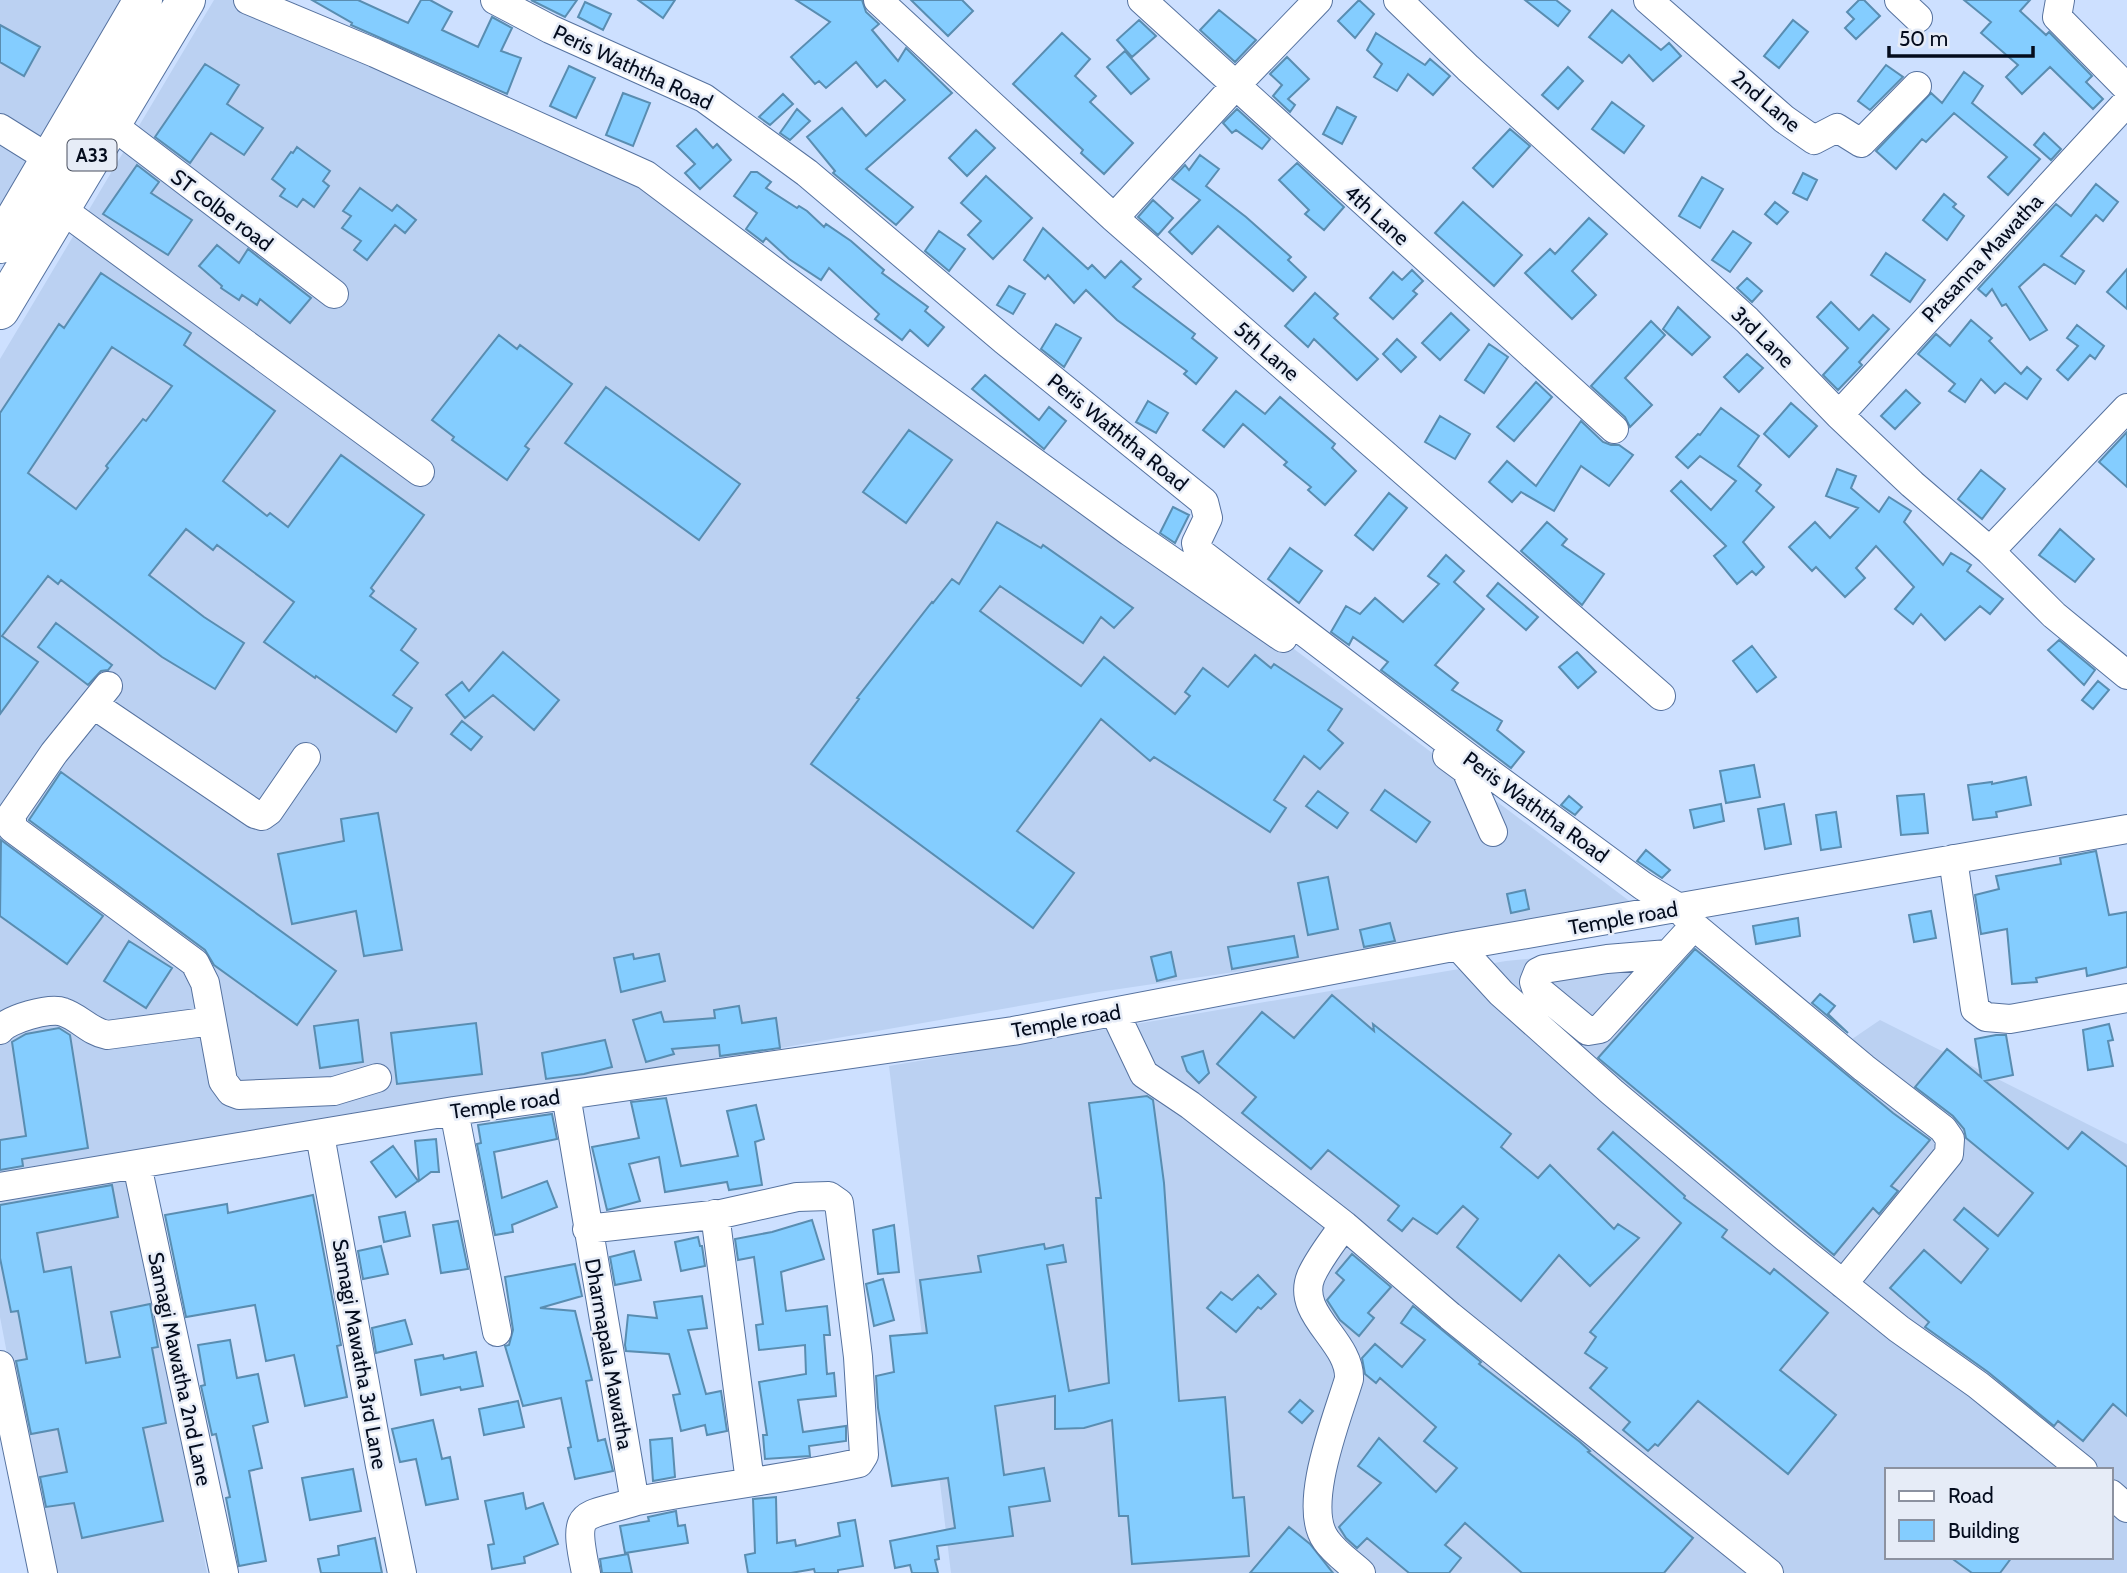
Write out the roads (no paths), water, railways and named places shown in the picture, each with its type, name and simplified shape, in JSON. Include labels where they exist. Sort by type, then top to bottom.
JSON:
[{"type":"highway","name":"A33","points":[[0,310],[63,182],[143,0]]},
{"type":"highway","name":"A33","points":[[0,244],[63,182],[111,124],[186,0]]},
{"type":"street","points":[[248,0],[375,53],[646,175],[837,319],[1119,524],[1368,697],[1466,770],[1493,832]]},
{"type":"street","name":"Peris Waththa Road","points":[[495,0],[551,29],[704,97],[807,173],[1004,340],[1203,502],[1208,518],[1196,543],[1198,551],[1469,758],[1686,917]]},
{"type":"street","name":"5th Lane","points":[[878,0],[1114,218],[1661,696]]},
{"type":"street","name":"4th Lane","points":[[1142,0],[1614,429]]},
{"type":"street","points":[[1114,218],[1234,86],[1318,0]]},
{"type":"street","name":"3rd Lane","points":[[1398,0],[1468,68],[1747,320],[1839,415],[1922,493],[1990,551],[2054,615],[2127,675]]},
{"type":"street","name":"2nd Lane","points":[[1648,0],[1784,119],[1814,140],[1837,128],[1861,143],[1917,86]]},
{"type":"street","points":[[2060,0],[2057,17],[2127,88]]},
{"type":"street","name":"Prasanna Mawatha","points":[[1839,415],[2127,102]]},
{"type":"street","name":"ST colbe road","points":[[111,124],[334,294]]},
{"type":"street","points":[[0,128],[420,472]]},
{"type":"street","points":[[1990,551],[2127,408]]},
{"type":"street","points":[[306,757],[269,811],[262,816],[255,814],[101,696],[54,753],[12,814],[12,828],[195,963],[205,983],[223,1081],[231,1092],[239,1095],[334,1091],[377,1078]]},
{"type":"street","name":"Temple road","points":[[0,1187],[454,1111],[1013,1031],[1458,946],[1686,917],[1953,859],[2127,829]]},
{"type":"street","points":[[1953,859],[1975,1009],[1986,1017],[2010,1019],[2127,998]]},
{"type":"street","points":[[1668,954],[1686,917],[1864,1068],[1943,1129],[1950,1139],[1949,1154],[1843,1284]]},
{"type":"street","points":[[1458,946],[1501,993],[1612,1092],[1899,1329],[1978,1385],[2081,1468]]},
{"type":"street","points":[[0,1030],[10,1020],[55,1010],[97,1033],[107,1035],[212,1021]]},
{"type":"street","points":[[1115,1013],[1144,1074],[1190,1105],[1344,1225],[1450,1316],[1769,1573]]},
{"type":"street","name":"Samagi Mawatha 3rd Lane","points":[[334,1091],[330,1133],[380,1466],[402,1573]]},
{"type":"street","name":"Dharmapala Mawatha","points":[[566,1095],[587,1229],[637,1501]]},
{"type":"street","points":[[454,1111],[497,1332]]},
{"type":"street","name":"Samagi Mawatha 2nd Lane","points":[[137,1165],[224,1573]]},
{"type":"street","points":[[586,1573],[579,1526],[586,1517],[599,1511],[637,1501],[808,1474],[859,1463],[864,1455],[858,1357],[839,1203],[829,1196],[797,1197],[715,1214],[587,1229]]},
{"type":"street","points":[[715,1214],[750,1482]]},
{"type":"street","points":[[1344,1225],[1311,1276],[1309,1286],[1314,1311],[1347,1359],[1349,1370],[1349,1379],[1321,1470],[1319,1521],[1324,1539],[1361,1573]]},
{"type":"street","points":[[0,1365],[43,1573]]},
{"type":"street","points":[[2113,1496],[2127,1508]]}]
